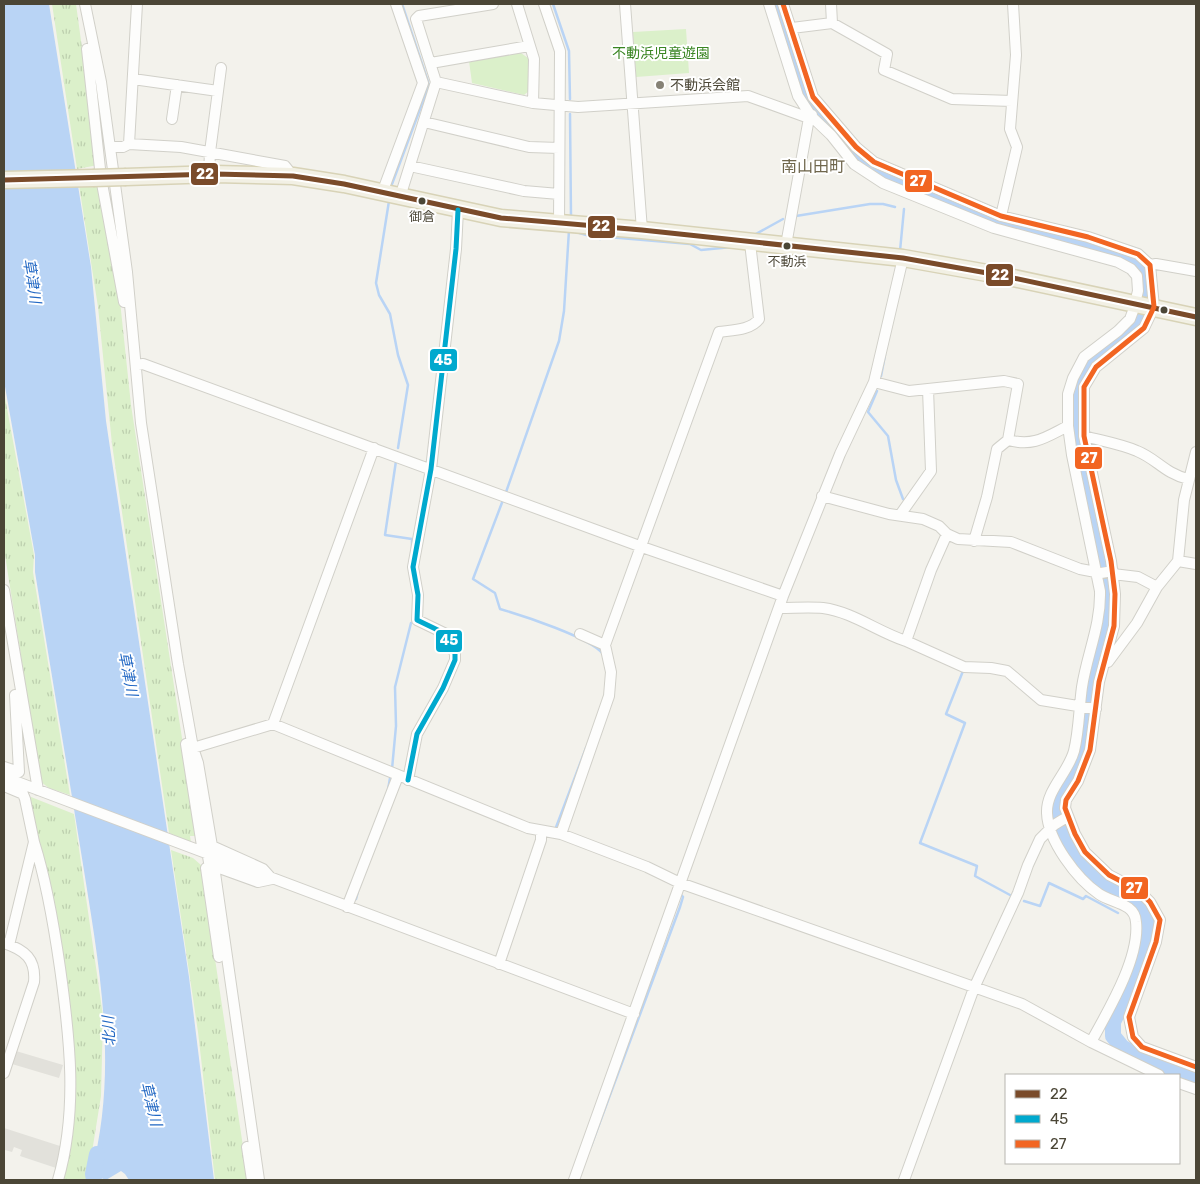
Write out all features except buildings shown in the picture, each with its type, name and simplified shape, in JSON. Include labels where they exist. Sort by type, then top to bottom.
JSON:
[{"type":"main road","points":[[4,180],[104,182],[126,177],[209,174],[293,176],[344,184],[501,218],[642,230],[902,258],[1136,303],[1196,317]]},
{"type":"street","points":[[84,4],[105,163],[104,182],[123,296],[136,420],[205,854],[252,1180]]},
{"type":"street","points":[[129,144],[137,4]]},
{"type":"street","points":[[382,193],[423,83],[396,4]]},
{"type":"street","points":[[400,197],[436,82],[416,19],[419,16],[493,4]]},
{"type":"street","points":[[517,4],[534,60],[533,103]]},
{"type":"street","points":[[544,4],[560,51],[559,224]]},
{"type":"street","points":[[625,4],[634,103],[642,230]]},
{"type":"street","points":[[769,4],[798,96],[810,117],[831,135],[854,164],[883,183],[994,228],[1102,258],[1128,267],[1137,276],[1136,303],[1125,324],[1084,357],[1068,394],[1068,430],[1097,572],[1100,591],[1099,619],[1082,687],[1070,761],[1052,792],[1047,812],[1096,865],[1109,875],[1138,890],[1150,902],[1160,920],[1156,942],[1129,1017],[1133,1037],[1142,1046],[1196,1067]]},
{"type":"street","points":[[783,4],[792,28],[808,86],[822,107],[864,155],[910,179],[1001,216],[1088,237],[1138,254],[1150,265],[1154,307],[1144,328],[1096,366],[1084,386],[1084,435],[1113,573],[1115,594],[1114,626],[1104,662],[1090,750],[1078,781],[1066,800],[1058,822],[1058,847],[1076,872],[1100,894],[1133,912],[1136,921],[1133,946],[1126,970],[1115,997],[1091,1042]]},
{"type":"street","points":[[832,4],[832,23]]},
{"type":"street","points":[[1001,216],[1017,147],[1010,129],[1016,56],[1013,4]]},
{"type":"street","points":[[792,28],[832,23],[887,54],[884,70],[898,78],[952,99],[1012,102]]},
{"type":"street","points":[[431,63],[529,46]]},
{"type":"street","points":[[92,56],[97,62],[110,147],[129,291],[141,422],[193,748],[205,854],[219,933],[225,951]]},
{"type":"street","points":[[209,174],[221,68]]},
{"type":"street","points":[[133,79],[218,90]]},
{"type":"street","points":[[436,82],[533,103],[578,107],[748,96],[810,117]]},
{"type":"street","points":[[172,119],[177,85]]},
{"type":"street","points":[[786,245],[810,117],[822,107]]},
{"type":"street","points":[[424,122],[529,147],[559,148]]},
{"type":"street","points":[[110,147],[123,147],[129,144],[181,147],[285,166],[293,176]]},
{"type":"street","points":[[410,166],[524,191],[559,194]]},
{"type":"street","points":[[904,192],[910,179]]},
{"type":"street","points":[[104,182],[123,274],[129,291]]},
{"type":"street","points":[[408,780],[417,734],[444,688],[455,660],[455,654],[446,634],[418,620],[418,595],[413,567],[431,469],[456,249],[458,210]]},
{"type":"street","points":[[561,834],[610,696],[611,672],[605,645],[720,332],[749,327],[756,324],[760,318],[750,243]]},
{"type":"street","points":[[574,1180],[783,596],[822,496],[874,382],[902,258]]},
{"type":"street","points":[[1150,265],[1156,264],[1196,271]]},
{"type":"street","points":[[136,365],[143,364],[642,547],[783,596]]},
{"type":"street","points":[[874,382],[909,391],[1004,381],[1018,384],[1008,440],[997,449],[987,497],[974,541]]},
{"type":"street","points":[[900,515],[932,471],[928,389]]},
{"type":"street","points":[[1008,440],[1027,444],[1068,430],[1139,451],[1163,469],[1176,476],[1188,479]]},
{"type":"street","points":[[273,724],[374,448]]},
{"type":"street","points":[[1104,662],[1108,662],[1124,642],[1157,587],[1178,561],[1188,479],[1196,452]]},
{"type":"street","points":[[822,496],[847,504],[923,519],[939,526],[947,534],[958,539],[1011,542],[1070,566],[1097,572],[1138,577],[1157,587]]},
{"type":"street","points":[[906,641],[931,570],[947,534]]},
{"type":"street","points":[[1178,561],[1196,564]]},
{"type":"street","points":[[4,590],[38,790]]},
{"type":"street","points":[[780,608],[824,608],[862,621],[880,631],[964,667],[991,668],[1007,671],[1042,700],[1080,708],[1096,709]]},
{"type":"street","points":[[4,624],[15,696],[19,772],[4,767]]},
{"type":"street","points":[[580,634],[605,645]]},
{"type":"street","points":[[193,748],[273,724],[398,776],[541,832],[561,834],[648,868],[680,883],[1035,1009],[1091,1042],[1157,1074]]},
{"type":"street","points":[[193,748],[198,763],[212,846],[263,869],[272,880]]},
{"type":"street","points":[[348,907],[398,776]]},
{"type":"street","points":[[4,777],[272,880],[634,1014]]},
{"type":"street","points":[[4,786],[23,794],[25,799],[46,887],[58,950],[70,1050],[71,1088],[67,1136],[58,1180]]},
{"type":"street","points":[[904,1180],[974,988],[1018,893],[1040,839],[1058,822]]},
{"type":"street","points":[[499,964],[541,840],[541,832]]},
{"type":"street","points":[[4,1073],[34,982],[35,970],[31,960],[24,952],[6,944],[34,842]]},
{"type":"street","points":[[259,1180],[214,866],[258,882],[272,880]]},
{"type":"street","points":[[1180,1083],[1196,1089]]},
{"type":"green space","points":[[52,4],[76,4],[98,165],[77,169]]},
{"type":"green space","name":"不動浜児童遊園","points":[[686,29],[689,73],[636,77],[633,32]]},
{"type":"green space","points":[[521,53],[528,58],[529,91],[524,95],[472,83],[469,61]]},
{"type":"green space","points":[[79,185],[99,186],[120,301],[131,405],[197,836],[190,836],[191,842],[169,833],[112,444],[98,307]]},
{"type":"green space","points":[[4,392],[34,555],[33,572],[70,795],[49,788],[41,782],[4,549]]},
{"type":"green space","points":[[31,797],[74,814],[103,1016],[101,1096],[88,1177],[90,1180],[62,1180],[75,1095],[75,1055],[70,1008],[41,851],[29,799]]},
{"type":"green space","points":[[171,850],[193,858],[201,865],[248,1180],[215,1180],[198,1032]]},
{"type":"shaded area","points":[[16,1051],[63,1065],[59,1078],[12,1064]]},
{"type":"shaded area","points":[[4,1128],[60,1146],[56,1168],[20,1156],[22,1150],[14,1147],[12,1152],[5,1150],[4,1155]]},
{"type":"water","name":"草津川","points":[[4,4],[49,4],[91,267],[106,421],[189,977],[214,1180],[129,1180],[121,1171],[106,1180],[91,1174],[100,1134],[104,1093],[105,1053],[99,973],[88,892],[35,572],[35,555],[4,381]]},
{"type":"waterway","points":[[392,184],[429,85],[402,4]]},
{"type":"waterway","points":[[553,4],[569,51],[570,99]]},
{"type":"waterway","points":[[776,4],[805,96],[858,159],[888,177],[914,188],[1002,222],[1120,256],[1140,265],[1143,271],[1146,297],[1138,324],[1129,335],[1100,354],[1090,364],[1078,388],[1077,446],[1101,562],[1108,610],[1089,694],[1082,753],[1074,771],[1057,798],[1055,812],[1073,856],[1086,871],[1105,884],[1135,899],[1145,914],[1147,926],[1142,953],[1133,982],[1113,1022],[1113,1036],[1122,1047],[1137,1056],[1196,1080]]},
{"type":"waterway","points":[[570,114],[571,217]]},
{"type":"waterway","points":[[389,201],[376,283],[379,295],[390,314],[398,355],[408,385],[398,448]]},
{"type":"waterway","points":[[796,216],[870,204],[883,204],[895,207]]},
{"type":"waterway","points":[[900,251],[904,209]]},
{"type":"waterway","points":[[754,235],[783,219]]},
{"type":"waterway","points":[[505,495],[559,341],[564,311],[569,230]]},
{"type":"waterway","points":[[576,232],[600,239],[608,237],[690,244],[701,250],[732,247]]},
{"type":"waterway","points":[[881,376],[885,355]]},
{"type":"waterway","points":[[877,391],[868,412],[888,436],[896,480],[903,499]]},
{"type":"waterway","points":[[396,461],[385,535],[412,539],[412,548]]},
{"type":"waterway","points":[[503,500],[473,579],[495,593],[500,609],[571,634],[603,654]]},
{"type":"waterway","points":[[392,769],[396,726],[395,687],[411,623]]},
{"type":"waterway","points":[[963,671],[946,714],[965,723],[920,843],[977,866],[975,876],[1010,895]]},
{"type":"waterway","points":[[555,830],[586,748]]},
{"type":"waterway","points":[[388,790],[390,778]]},
{"type":"waterway","points":[[1024,901],[1040,906],[1049,883],[1083,899],[1086,896],[1118,913]]},
{"type":"waterway","points":[[356,899],[358,891]]},
{"type":"waterway","points":[[591,1146],[680,907],[683,897],[680,894]]},
{"type":"waterway","name":"北川","points":[[94,1180],[93,1174],[97,1154]]},
{"type":"transit line","name":"27","points":[[783,4],[813,97],[856,147],[874,162],[1001,216],[1088,237],[1138,254],[1150,265],[1154,307],[1144,328],[1096,367],[1084,387],[1084,436],[1111,561],[1115,594],[1114,626],[1099,682],[1090,750],[1078,781],[1066,800],[1065,808],[1075,834],[1085,852],[1109,875],[1138,890],[1150,902],[1160,920],[1156,942],[1129,1017],[1133,1037],[1142,1047],[1196,1067]]},
{"type":"transit line","name":"22","points":[[4,180],[215,174],[293,176],[344,184],[501,218],[642,230],[903,258],[1004,276],[1196,317]]},
{"type":"transit line","name":"45","points":[[408,780],[417,734],[443,688],[455,660],[455,654],[446,634],[417,620],[418,595],[413,567],[431,469],[456,249],[458,210]]},
{"type":"place","name":"不動浜会館","points":[[660,85]]},
{"type":"place","name":"御倉","points":[[422,201]]},
{"type":"place","name":"不動浜","points":[[787,246]]},
{"type":"district","name":"南山田町","points":[[813,166]]}]
